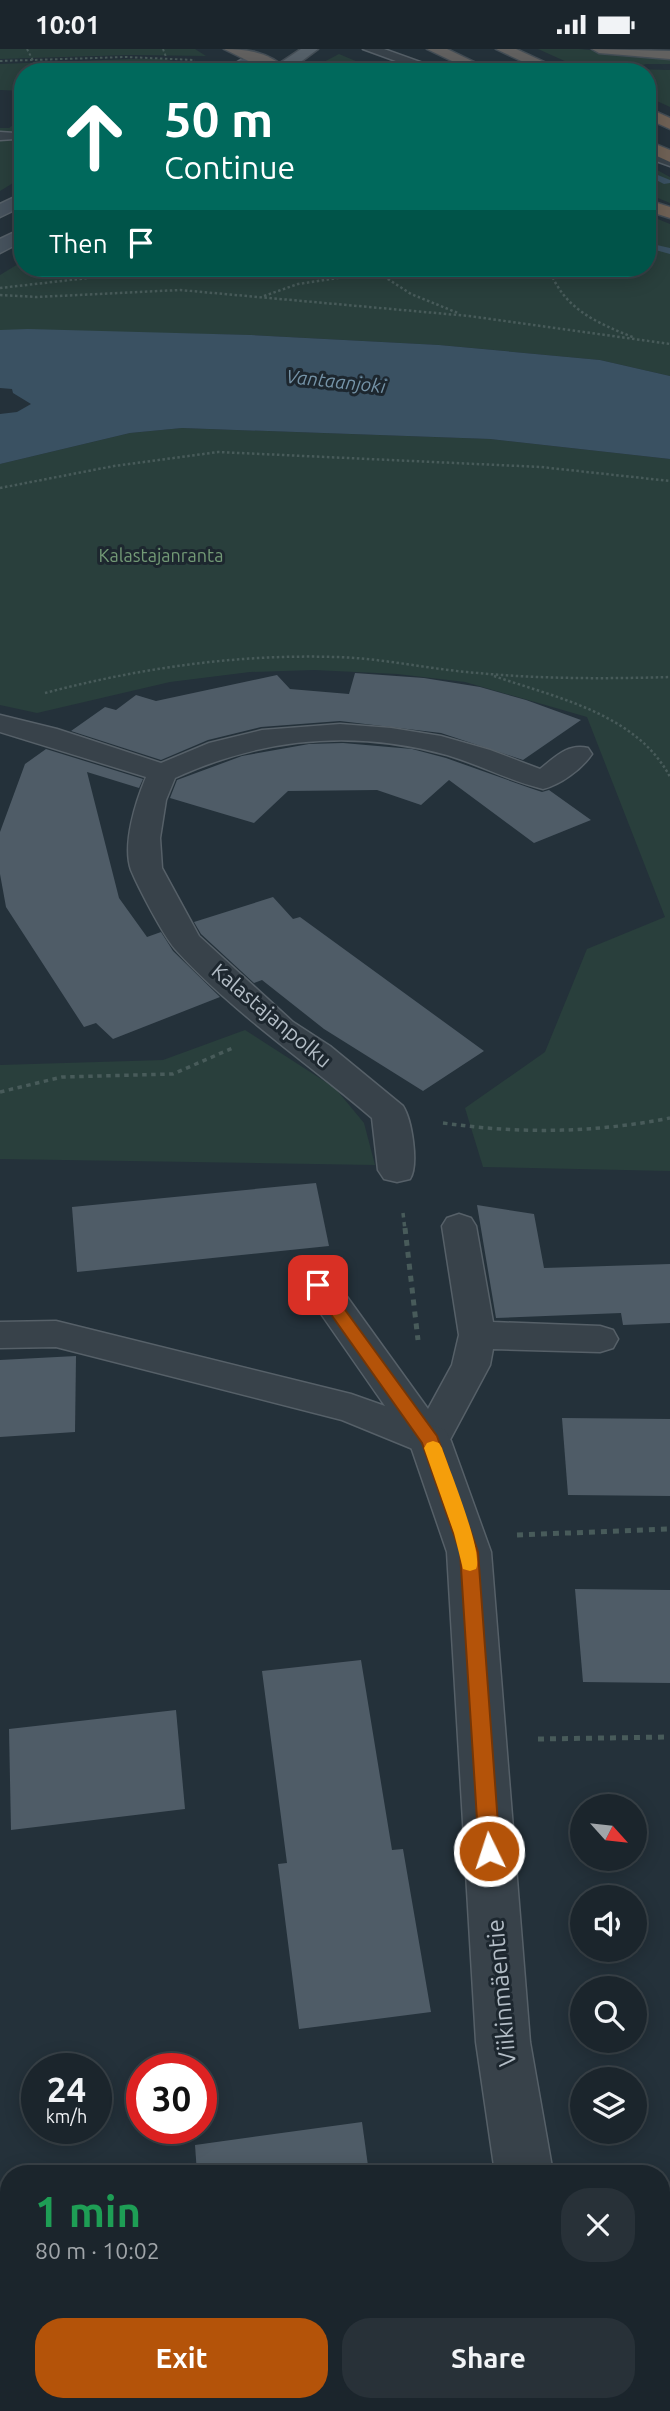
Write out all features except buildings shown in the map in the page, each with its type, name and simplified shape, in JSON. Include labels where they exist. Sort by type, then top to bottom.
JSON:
[{"type":"highway","points":[[231,49],[259,53]]},
{"type":"highway","points":[[435,49],[467,63]]},
{"type":"highway","points":[[503,49],[537,63]]},
{"type":"highway","points":[[600,49],[670,55]]},
{"type":"highway","points":[[208,57],[218,63]]},
{"type":"main road","points":[[289,63],[311,49]]},
{"type":"main road","points":[[242,63],[259,53]]},
{"type":"street","points":[[0,723],[47,735],[163,773],[239,743],[275,737],[351,733],[441,745],[543,779],[578,754]]},
{"type":"street","name":"Kalastajanpolku","points":[[163,773],[151,800],[145,838],[146,868],[186,941],[281,1028],[318,1054],[390,1114]]},
{"type":"street","points":[[390,1114],[397,1171]]},
{"type":"street","name":"Viikinmäentie","points":[[430,1441],[469,1552],[503,2042],[523,2165]]},
{"type":"lane","points":[[370,49],[413,63]]},
{"type":"lane","points":[[430,1441],[471,1365],[477,1335],[459,1226]]},
{"type":"lane","points":[[318,1285],[430,1441]]},
{"type":"lane","points":[[0,1335],[56,1333],[351,1408],[430,1441]]},
{"type":"lane","points":[[477,1335],[600,1339]]},
{"type":"path","points":[[27,49],[36,63]]},
{"type":"path","points":[[163,49],[166,57]]},
{"type":"path","points":[[0,61],[208,57]]},
{"type":"path","points":[[76,277],[84,279]]},
{"type":"path","points":[[0,288],[101,277]]},
{"type":"path","points":[[260,297],[298,284],[344,277]]},
{"type":"path","points":[[386,277],[411,294],[438,307],[469,317]]},
{"type":"path","points":[[553,277],[563,297],[574,310],[607,327],[643,340]]},
{"type":"path","points":[[0,295],[37,297],[180,290],[469,317],[670,344]]},
{"type":"path","points":[[0,488],[114,467],[218,452],[541,467],[670,481]]},
{"type":"path","points":[[44,693],[93,680],[161,668],[246,660],[335,657],[410,663],[488,674],[670,677]]},
{"type":"path","points":[[0,1092],[62,1077],[173,1074],[281,1028]]},
{"type":"path","points":[[390,1114],[464,1127],[551,1133],[600,1131],[670,1118]]},
{"type":"path","points":[[397,1171],[419,1346]]},
{"type":"path","points":[[463,1533],[528,1535],[670,1529]]},
{"type":"path","points":[[482,1741],[670,1737]]},
{"type":"green space","points":[[0,49],[195,49],[206,56],[0,59]]},
{"type":"green space","points":[[538,49],[579,49],[670,58],[670,64],[569,63]]},
{"type":"green space","points":[[339,54],[360,63],[322,63]]},
{"type":"green space","points":[[162,59],[186,63],[26,63]]},
{"type":"green space","points":[[14,63],[14,91],[0,90],[0,64]]},
{"type":"green space","points":[[656,70],[670,70],[670,107],[656,101]]},
{"type":"green space","points":[[14,124],[14,182],[0,191],[0,128],[9,128]]},
{"type":"green space","points":[[656,169],[670,177],[670,203],[656,197]]},
{"type":"green space","points":[[656,218],[670,224],[670,376],[600,360],[439,345],[251,335],[0,330],[0,275],[14,266],[14,277],[656,277]]},
{"type":"green space","name":"Kalastajanranta","points":[[182,428],[490,439],[670,459],[670,1171],[483,1167],[465,1108],[545,1052],[587,949],[665,917],[587,717],[465,682],[397,674],[314,670],[250,672],[170,682],[37,713],[0,705],[0,464],[130,433]]},
{"type":"green space","points":[[245,1030],[335,1088],[364,1123],[375,1165],[0,1159],[0,1065],[163,1060]]},
{"type":"water","name":"Vantaanjoki","points":[[0,330],[251,335],[439,345],[600,360],[670,376],[670,459],[490,439],[182,428],[130,433],[0,464],[0,414],[17,412],[31,404],[13,393],[12,389],[0,388]]},
{"type":"waterway","points":[[656,177],[667,182]]},
{"type":"waterway","points":[[656,248],[670,251]]},
{"type":"slow traffic","points":[[433,1448],[463,1533],[470,1564]]},
{"type":"route","points":[[318,1285],[430,1441],[469,1552],[489,1851]]}]
